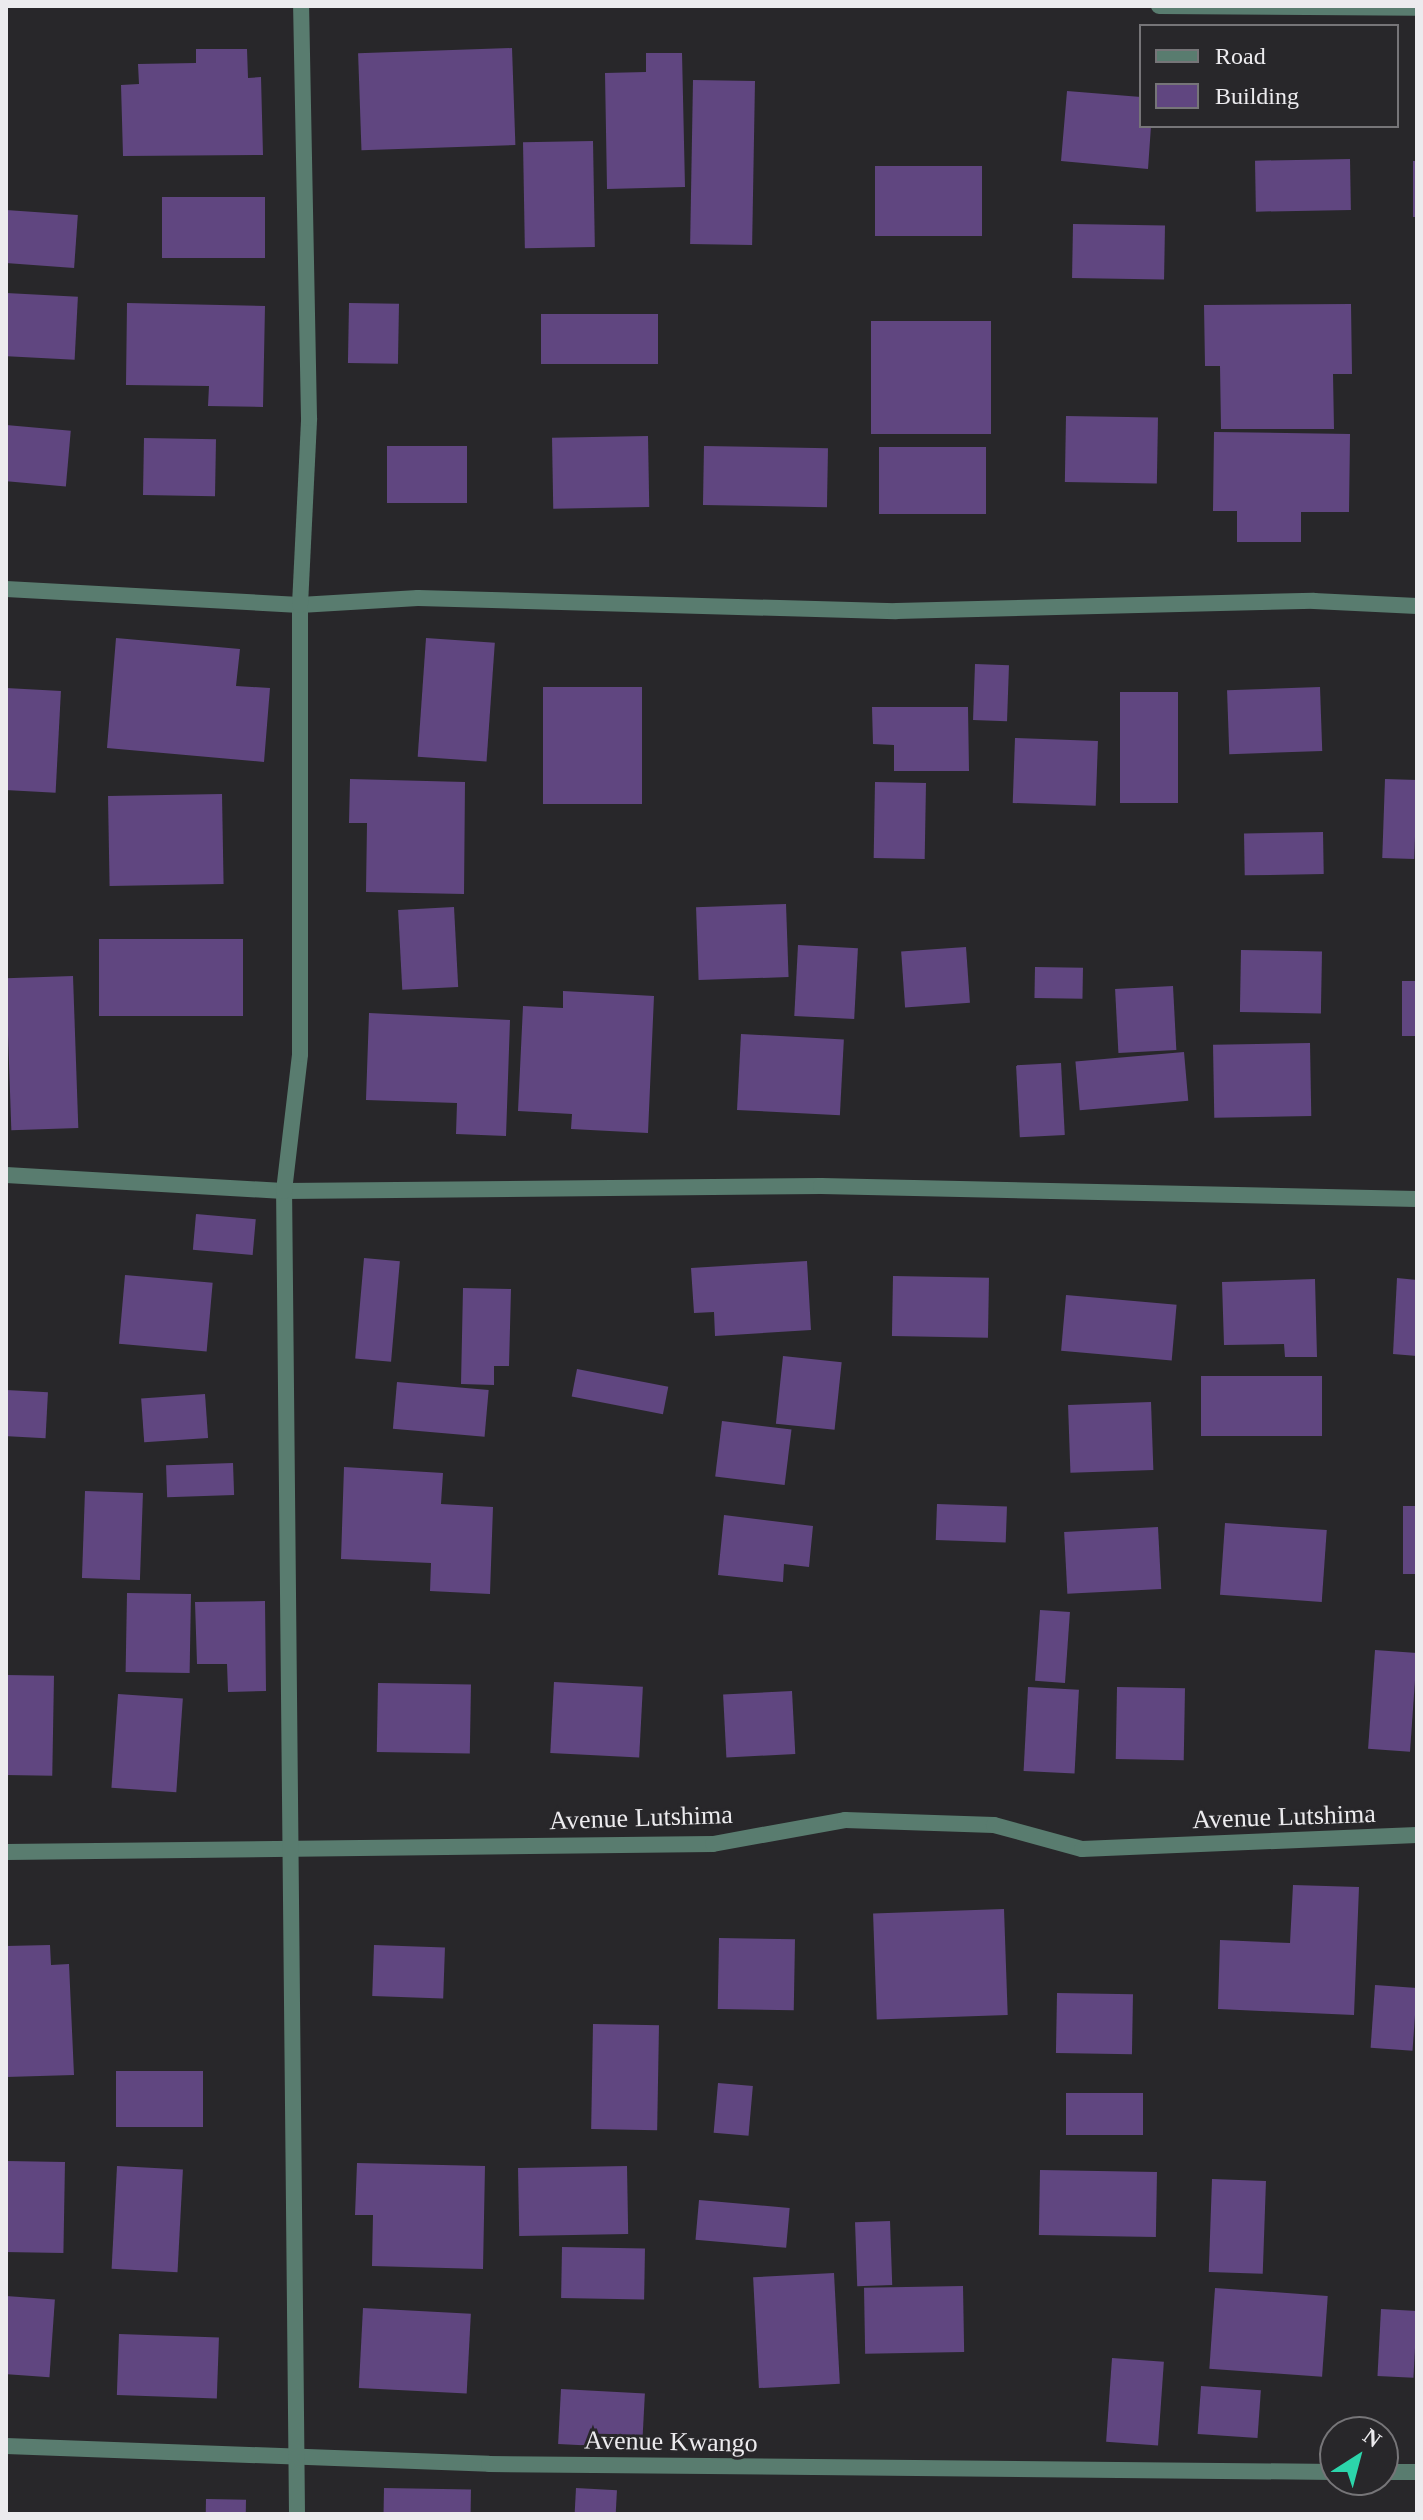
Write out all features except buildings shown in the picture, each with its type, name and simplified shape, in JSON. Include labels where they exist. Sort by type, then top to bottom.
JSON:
[{"type":"street","points":[[297,2514],[300,2456],[288,1846],[284,1191],[300,1054],[300,605],[309,418],[301,6]]},
{"type":"street","points":[[1159,6],[1417,8]]},
{"type":"street","points":[[6,589],[300,605],[418,598],[896,611],[1314,601],[1417,606]]},
{"type":"street","points":[[6,1175],[284,1191],[821,1186],[1417,1199]]},
{"type":"street","name":"Avenue Lutshima","points":[[6,1852],[288,1846],[713,1844],[845,1820],[994,1825],[1082,1849],[1417,1835]]},
{"type":"street","name":"Avenue Kwango","points":[[6,2446],[489,2464],[1319,2472]]}]
